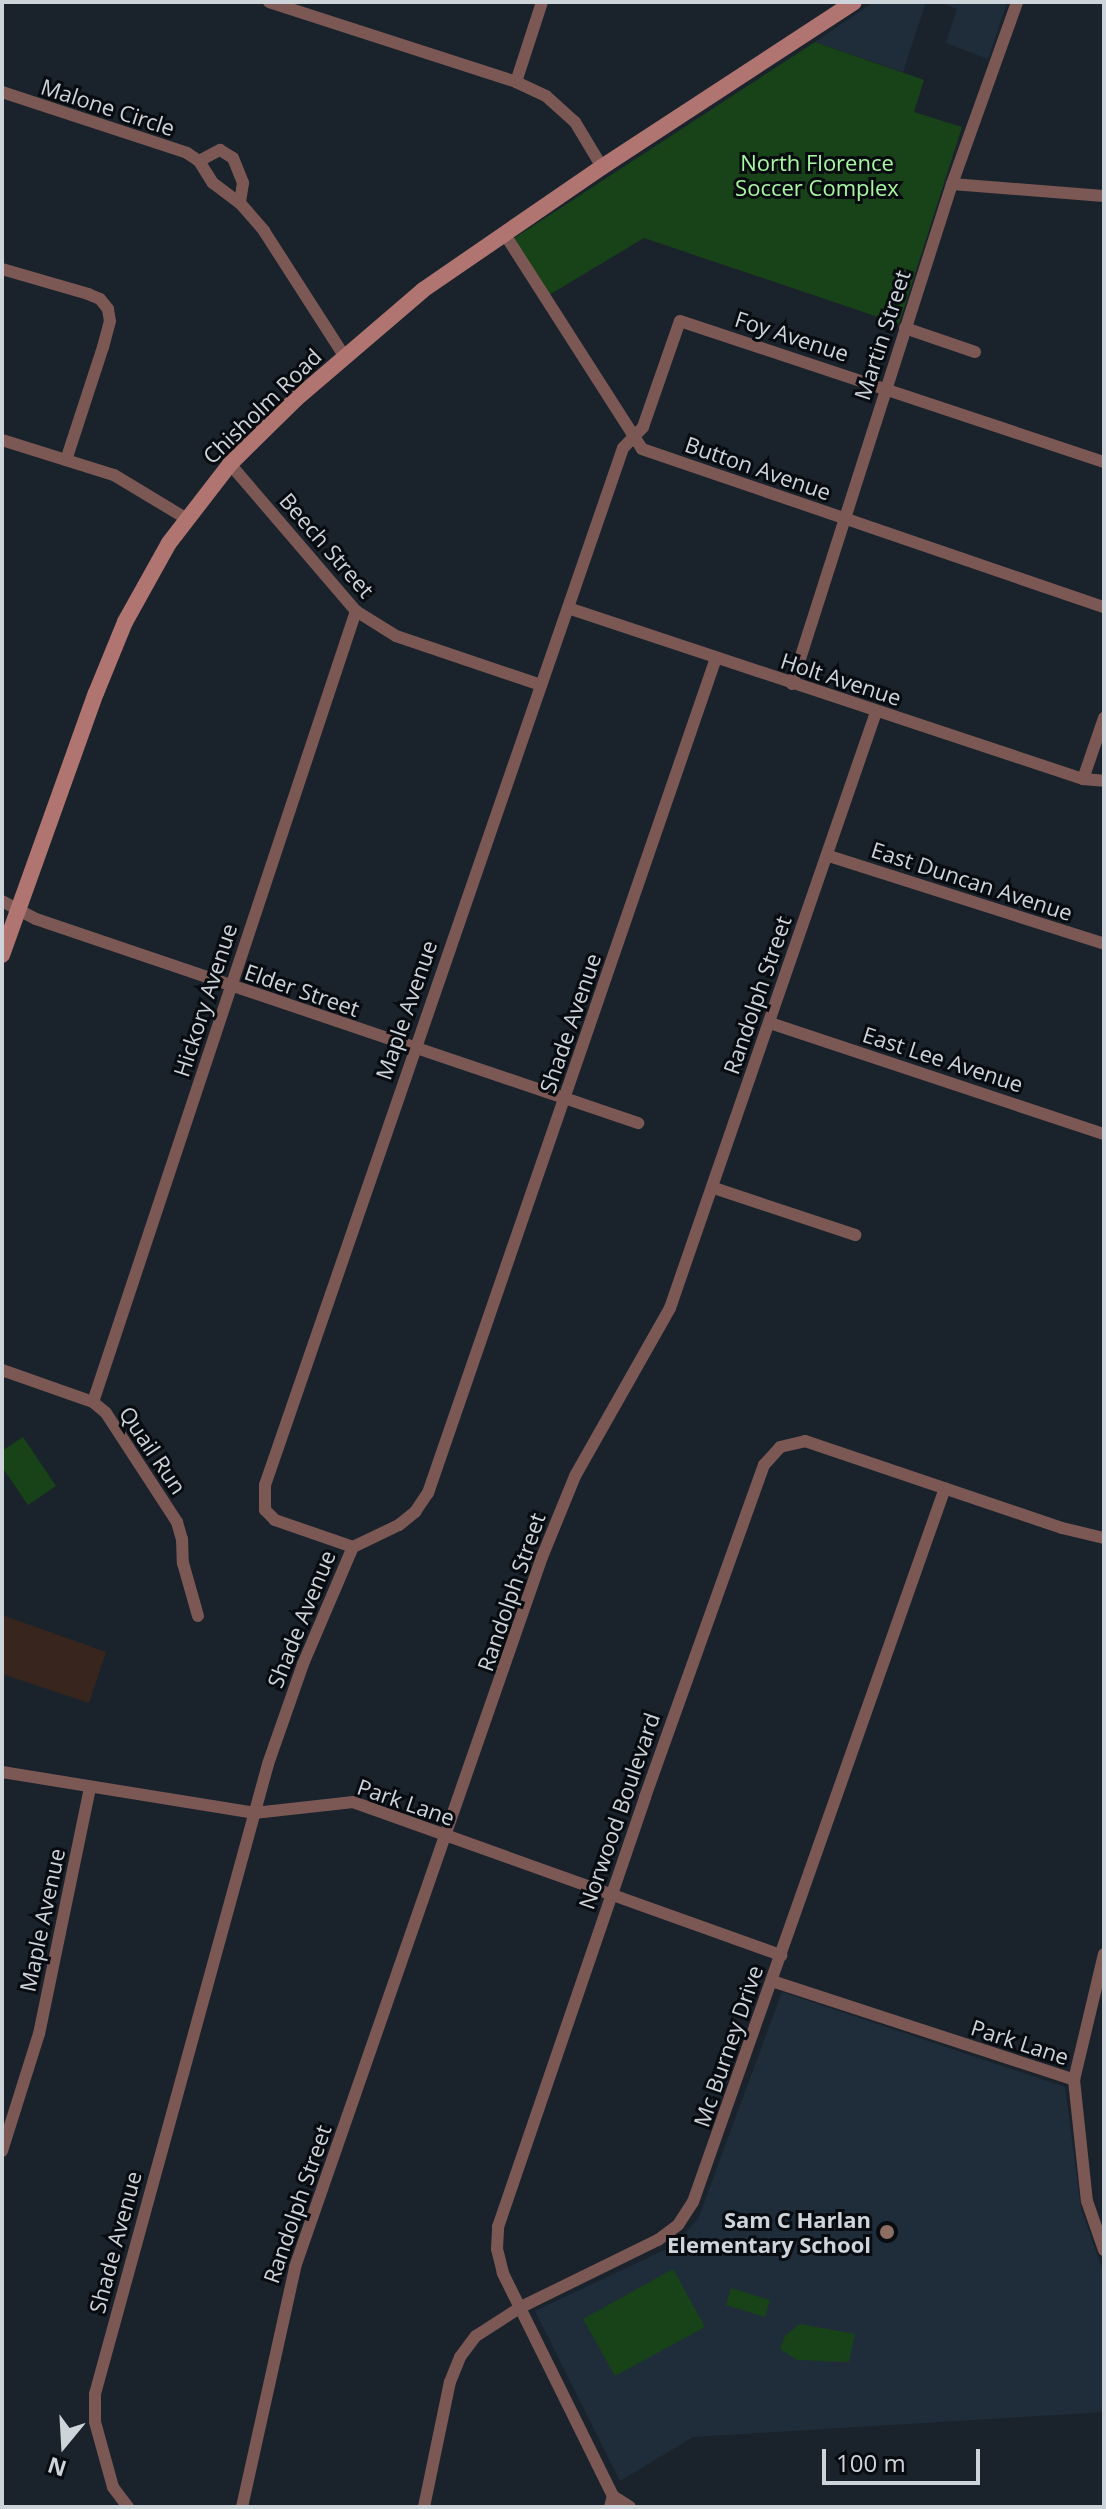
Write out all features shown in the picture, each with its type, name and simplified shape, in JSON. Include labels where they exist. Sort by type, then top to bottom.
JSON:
[{"type":"main road","name":"Chisholm Road","points":[[2,955],[115,645],[149,576],[187,519],[230,464],[345,357],[423,290],[602,167],[854,2]]},
{"type":"street","points":[[269,2],[516,82],[557,104],[575,122],[602,167]]},
{"type":"street","points":[[516,82],[542,2]]},
{"type":"street","name":"Martin Street","points":[[792,684],[952,184],[1017,2]]},
{"type":"street","name":"Malone Circle","points":[[2,92],[187,153],[199,161],[213,183],[240,203],[264,231],[345,357]]},
{"type":"street","name":"Malone Circle","points":[[199,161],[220,150],[233,158],[243,183],[240,203]]},
{"type":"street","points":[[952,184],[1104,196]]},
{"type":"street","name":"Button Avenue","points":[[504,233],[642,449],[1104,607]]},
{"type":"street","points":[[2,269],[88,294],[100,299],[108,309],[110,321],[103,347],[66,460]]},
{"type":"street","name":"Foy Avenue","points":[[633,438],[643,427],[680,321],[1104,462]]},
{"type":"street","points":[[905,328],[975,352]]},
{"type":"street","name":"Maple Avenue","points":[[353,1547],[275,1520],[265,1510],[262,1499],[413,1049],[623,448],[633,438]]},
{"type":"street","points":[[2,440],[114,475],[187,519]]},
{"type":"street","name":"Beech Street","points":[[230,464],[356,611],[396,636],[541,685]]},
{"type":"street","name":"Holt Avenue","points":[[568,608],[1083,779],[1104,781]]},
{"type":"street","name":"Hickory Avenue","points":[[93,1402],[356,611]]},
{"type":"street","name":"Shade Avenue","points":[[128,2507],[113,2487],[95,2422],[95,2394],[254,1813],[298,1676],[353,1547],[399,1525],[415,1512],[428,1493],[716,658]]},
{"type":"street","name":"Randolph Street","points":[[242,2507],[295,2267],[411,1941],[542,1557],[570,1488],[659,1330],[714,1188],[876,712]]},
{"type":"street","points":[[1083,779],[1104,718]]},
{"type":"street","name":"East Duncan Avenue","points":[[829,856],[1104,944]]},
{"type":"street","name":"Elder Street","points":[[2,901],[36,919],[230,987],[638,1123]]},
{"type":"street","name":"East Lee Avenue","points":[[770,1023],[1104,1134]]},
{"type":"street","points":[[714,1188],[855,1235]]},
{"type":"street","name":"Quail Run","points":[[2,1370],[93,1402],[122,1433],[177,1522],[182,1539],[183,1563],[198,1616]]},
{"type":"street","name":"Norwood Boulevard","points":[[612,2502],[503,2273],[497,2249],[500,2217],[755,1484],[771,1455],[791,1442],[805,1441],[1062,1528],[1104,1538]]},
{"type":"street","name":"Mc Burney Drive","points":[[424,2507],[450,2382],[460,2357],[476,2336],[521,2307],[658,2240],[678,2225],[704,2179],[945,1488]]},
{"type":"street","name":"Park Lane","points":[[2,1772],[254,1813],[353,1802],[781,1955]]},
{"type":"street","name":"Maple Avenue","points":[[2,2151],[39,2034],[90,1787]]},
{"type":"street","points":[[1104,1954],[1074,2080],[1087,2201],[1104,2250]]},
{"type":"street","name":"Park Lane","points":[[772,1981],[1074,2080]]},
{"type":"street","points":[[612,2502],[630,2507]]},
{"type":"shaded area","points":[[874,2],[926,2],[903,72],[815,42]]},
{"type":"shaded area","points":[[939,2],[1007,2],[988,59],[946,43],[957,9]]},
{"type":"shaded area","points":[[2,1615],[106,1652],[89,1703],[2,1674]]},
{"type":"shaded area","name":"Sam C Harlan Elementary School","points":[[782,1992],[1065,2087],[1081,2209],[1104,2274],[1104,2412],[693,2437],[620,2481],[535,2311],[673,2246],[698,2219]]},
{"type":"green space","name":"North Florence Soccer Complex","points":[[815,42],[924,80],[914,112],[962,127],[899,324],[644,238],[549,295],[513,239]]},
{"type":"green space","points":[[23,1437],[56,1486],[28,1505],[2,1467],[2,1451]]},
{"type":"green space","points":[[673,2269],[705,2327],[615,2376],[583,2319]]},
{"type":"green space","points":[[731,2288],[770,2300],[765,2317],[726,2305]]},
{"type":"green space","points":[[800,2324],[855,2334],[849,2362],[797,2360],[780,2349],[785,2336]]},
{"type":"place","name":"Sam C Harlan Elementary School","points":[[887,2232]]}]
